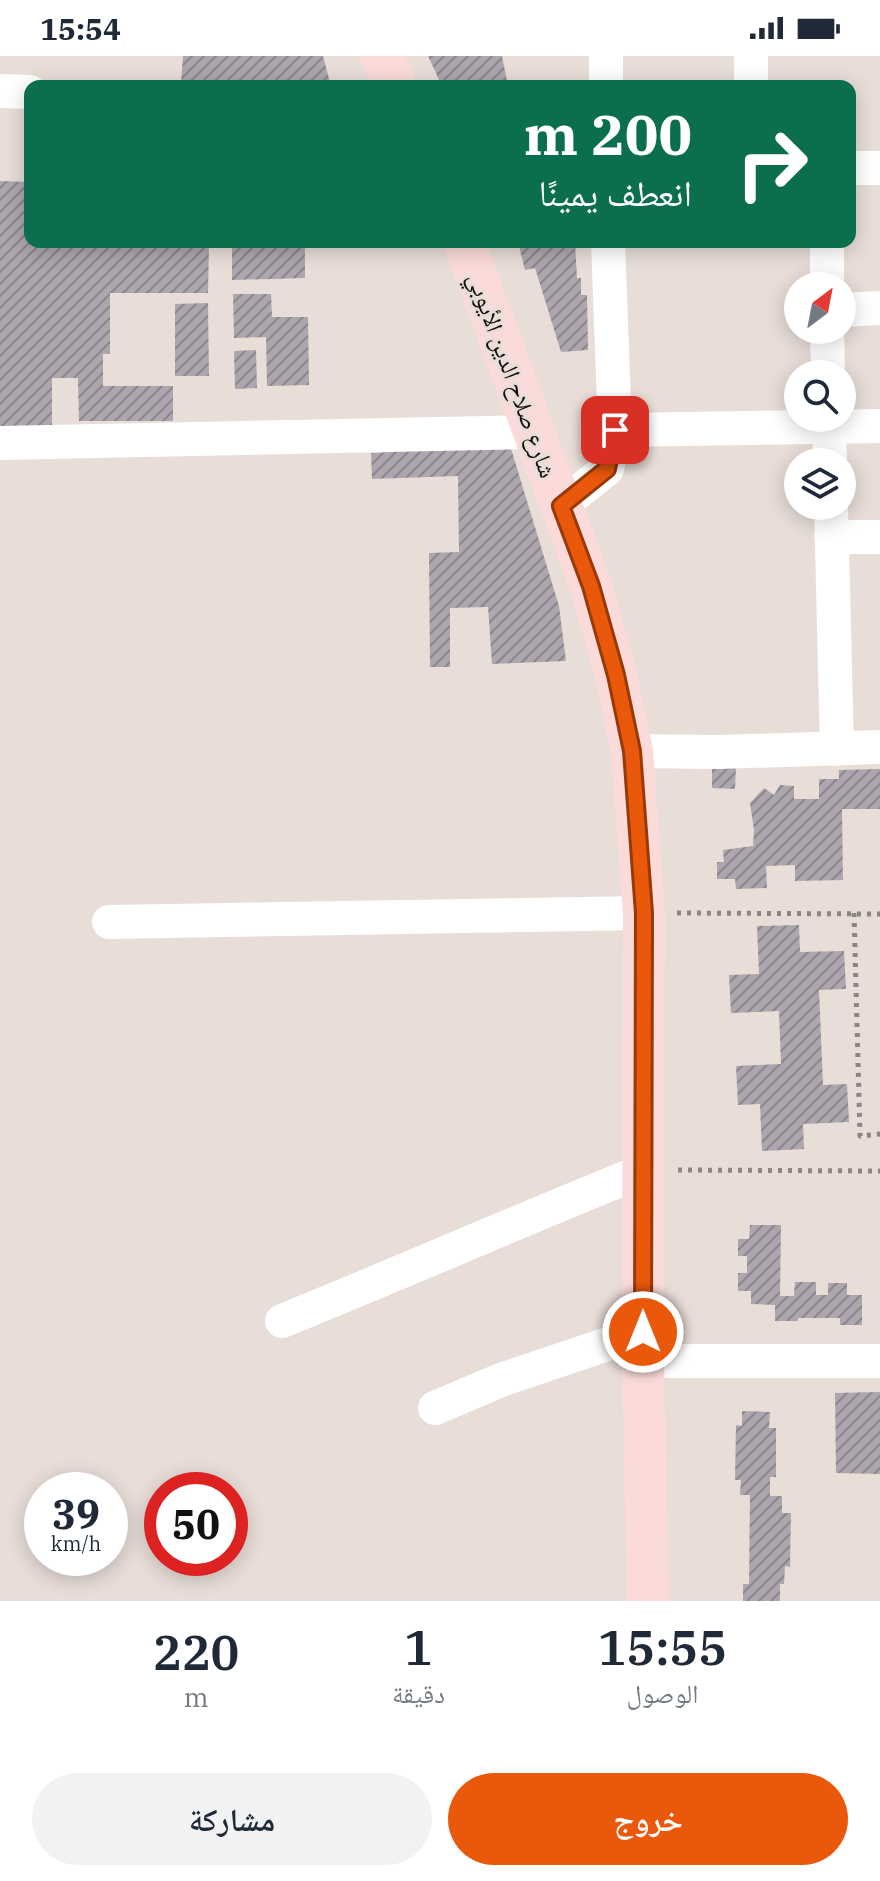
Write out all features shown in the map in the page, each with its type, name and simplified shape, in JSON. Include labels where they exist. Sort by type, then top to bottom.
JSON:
[{"type":"main road","points":[[381,56],[393,80]]},
{"type":"main road","name":"شارع صلاح الدين الأيوبي","points":[[466,248],[591,586],[616,675],[632,751],[644,913],[643,1346],[648,1601]]},
{"type":"street","points":[[606,56],[606,80]]},
{"type":"street","points":[[751,56],[751,80]]},
{"type":"street","points":[[0,91],[24,92]]},
{"type":"street","points":[[856,168],[880,168]]},
{"type":"street","points":[[561,506],[607,469],[615,430],[608,248]]},
{"type":"street","points":[[827,248],[827,272]]},
{"type":"street","points":[[856,309],[880,308]]},
{"type":"street","points":[[615,430],[784,424]]},
{"type":"street","points":[[856,424],[880,426]]},
{"type":"street","points":[[0,443],[535,432]]},
{"type":"street","points":[[837,749],[831,521],[880,537]]},
{"type":"street","points":[[632,751],[880,747]]},
{"type":"street","points":[[109,922],[644,913]]},
{"type":"street","points":[[282,1321],[416,1267],[516,1221],[645,1170]]},
{"type":"street","points":[[435,1408],[501,1380],[643,1346],[880,1361]]},
{"type":"path","points":[[644,913],[880,914]]},
{"type":"path","points":[[854,913],[860,1136],[880,1134]]},
{"type":"path","points":[[645,1170],[880,1171]]},
{"type":"building","points":[[183,56],[323,56],[329,80],[181,80]]},
{"type":"building","points":[[428,56],[502,56],[507,80],[439,80]]},
{"type":"building","points":[[0,181],[24,182],[24,248],[209,248],[208,293],[110,293],[110,354],[103,354],[103,386],[173,386],[173,421],[79,421],[78,378],[52,378],[52,428],[0,428]]},
{"type":"building","points":[[232,248],[305,248],[305,278],[232,280]]},
{"type":"building","points":[[520,248],[575,248],[581,295],[587,295],[588,350],[561,352],[535,268],[525,270]]},
{"type":"building","points":[[233,294],[271,294],[272,317],[308,317],[309,385],[267,386],[266,337],[234,338]]},
{"type":"building","points":[[208,303],[209,376],[175,376],[175,304]]},
{"type":"building","points":[[256,350],[257,388],[235,389],[234,351]]},
{"type":"building","points":[[509,442],[559,606],[566,661],[492,664],[488,607],[450,608],[450,667],[430,667],[429,553],[459,552],[458,476],[372,479],[371,453],[389,452],[388,445]]},
{"type":"building","points":[[712,765],[736,766],[735,789],[712,788]]},
{"type":"building","points":[[880,769],[880,809],[842,809],[843,880],[795,881],[795,865],[766,866],[767,888],[736,889],[735,879],[717,879],[717,862],[724,862],[723,850],[753,846],[750,803],[764,788],[774,795],[780,785],[794,786],[794,799],[819,799],[819,779],[839,779],[839,770]]},
{"type":"building","points":[[799,925],[800,952],[844,951],[846,989],[819,990],[823,1085],[847,1084],[849,1122],[803,1124],[804,1149],[762,1151],[760,1104],[738,1105],[736,1066],[781,1064],[779,1011],[731,1013],[729,975],[759,974],[757,926]]},
{"type":"building","points":[[750,1225],[781,1225],[780,1296],[794,1296],[795,1282],[816,1282],[816,1295],[828,1295],[828,1283],[847,1283],[847,1295],[862,1295],[862,1325],[840,1325],[840,1318],[775,1321],[775,1305],[751,1304],[751,1291],[738,1291],[738,1273],[747,1273],[747,1256],[738,1256],[738,1239],[749,1239]]},
{"type":"building","points":[[880,1392],[880,1474],[836,1473],[835,1393]]},
{"type":"building","points":[[742,1411],[770,1412],[769,1428],[776,1428],[776,1477],[770,1477],[770,1496],[782,1496],[782,1513],[791,1513],[790,1567],[785,1566],[784,1584],[780,1584],[780,1601],[743,1601],[743,1584],[749,1584],[750,1495],[740,1495],[741,1480],[735,1480],[736,1425],[742,1426]]},
{"type":"route","points":[[615,430],[607,469],[561,506],[591,586],[616,675],[632,751],[644,913],[643,1332]]}]
